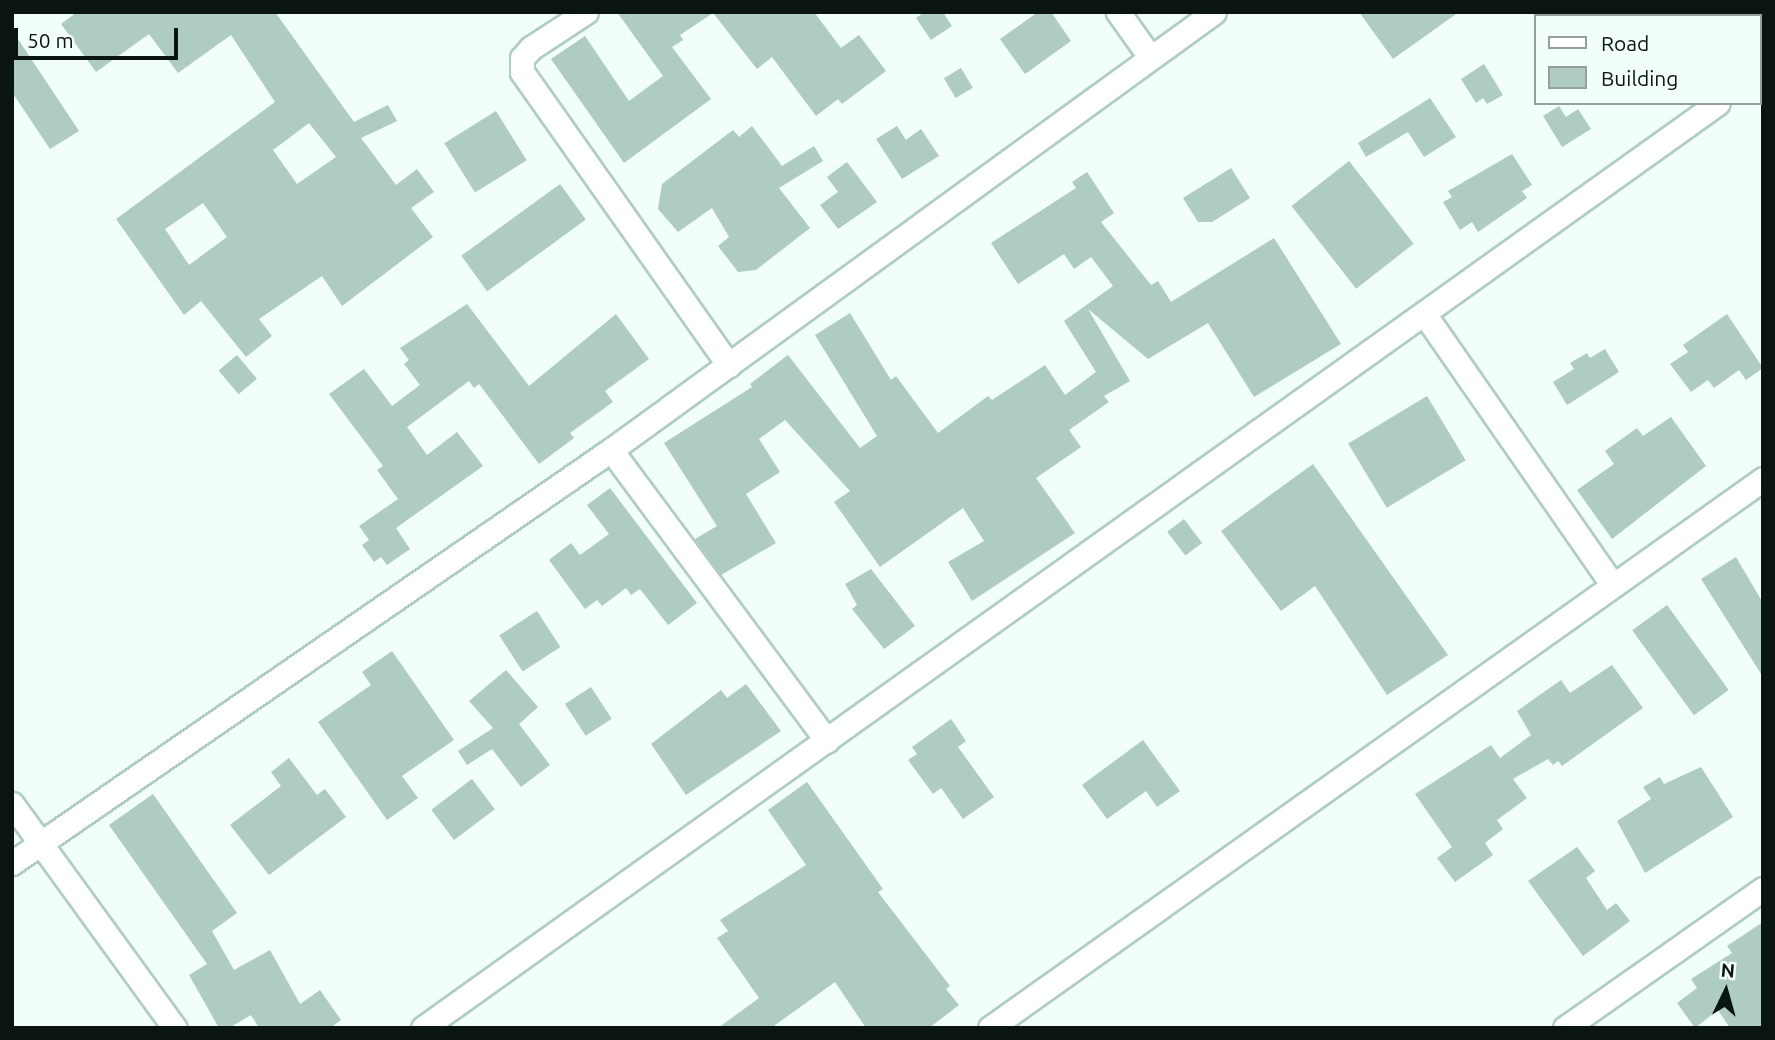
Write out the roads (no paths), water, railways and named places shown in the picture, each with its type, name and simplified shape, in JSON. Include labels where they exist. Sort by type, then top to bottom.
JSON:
[{"type":"street","points":[[586,12],[531,48],[522,58],[522,72],[729,365]]},
{"type":"street","points":[[1118,12],[1150,57]]},
{"type":"street","points":[[12,863],[611,450],[1214,12]]},
{"type":"street","points":[[423,1028],[1425,315],[1714,105]]},
{"type":"street","points":[[1425,315],[1611,583]]},
{"type":"street","points":[[611,450],[827,741]]},
{"type":"street","points":[[990,1028],[1611,583],[1763,478]]},
{"type":"street","points":[[12,804],[175,1028]]},
{"type":"street","points":[[1564,1028],[1763,888]]}]
